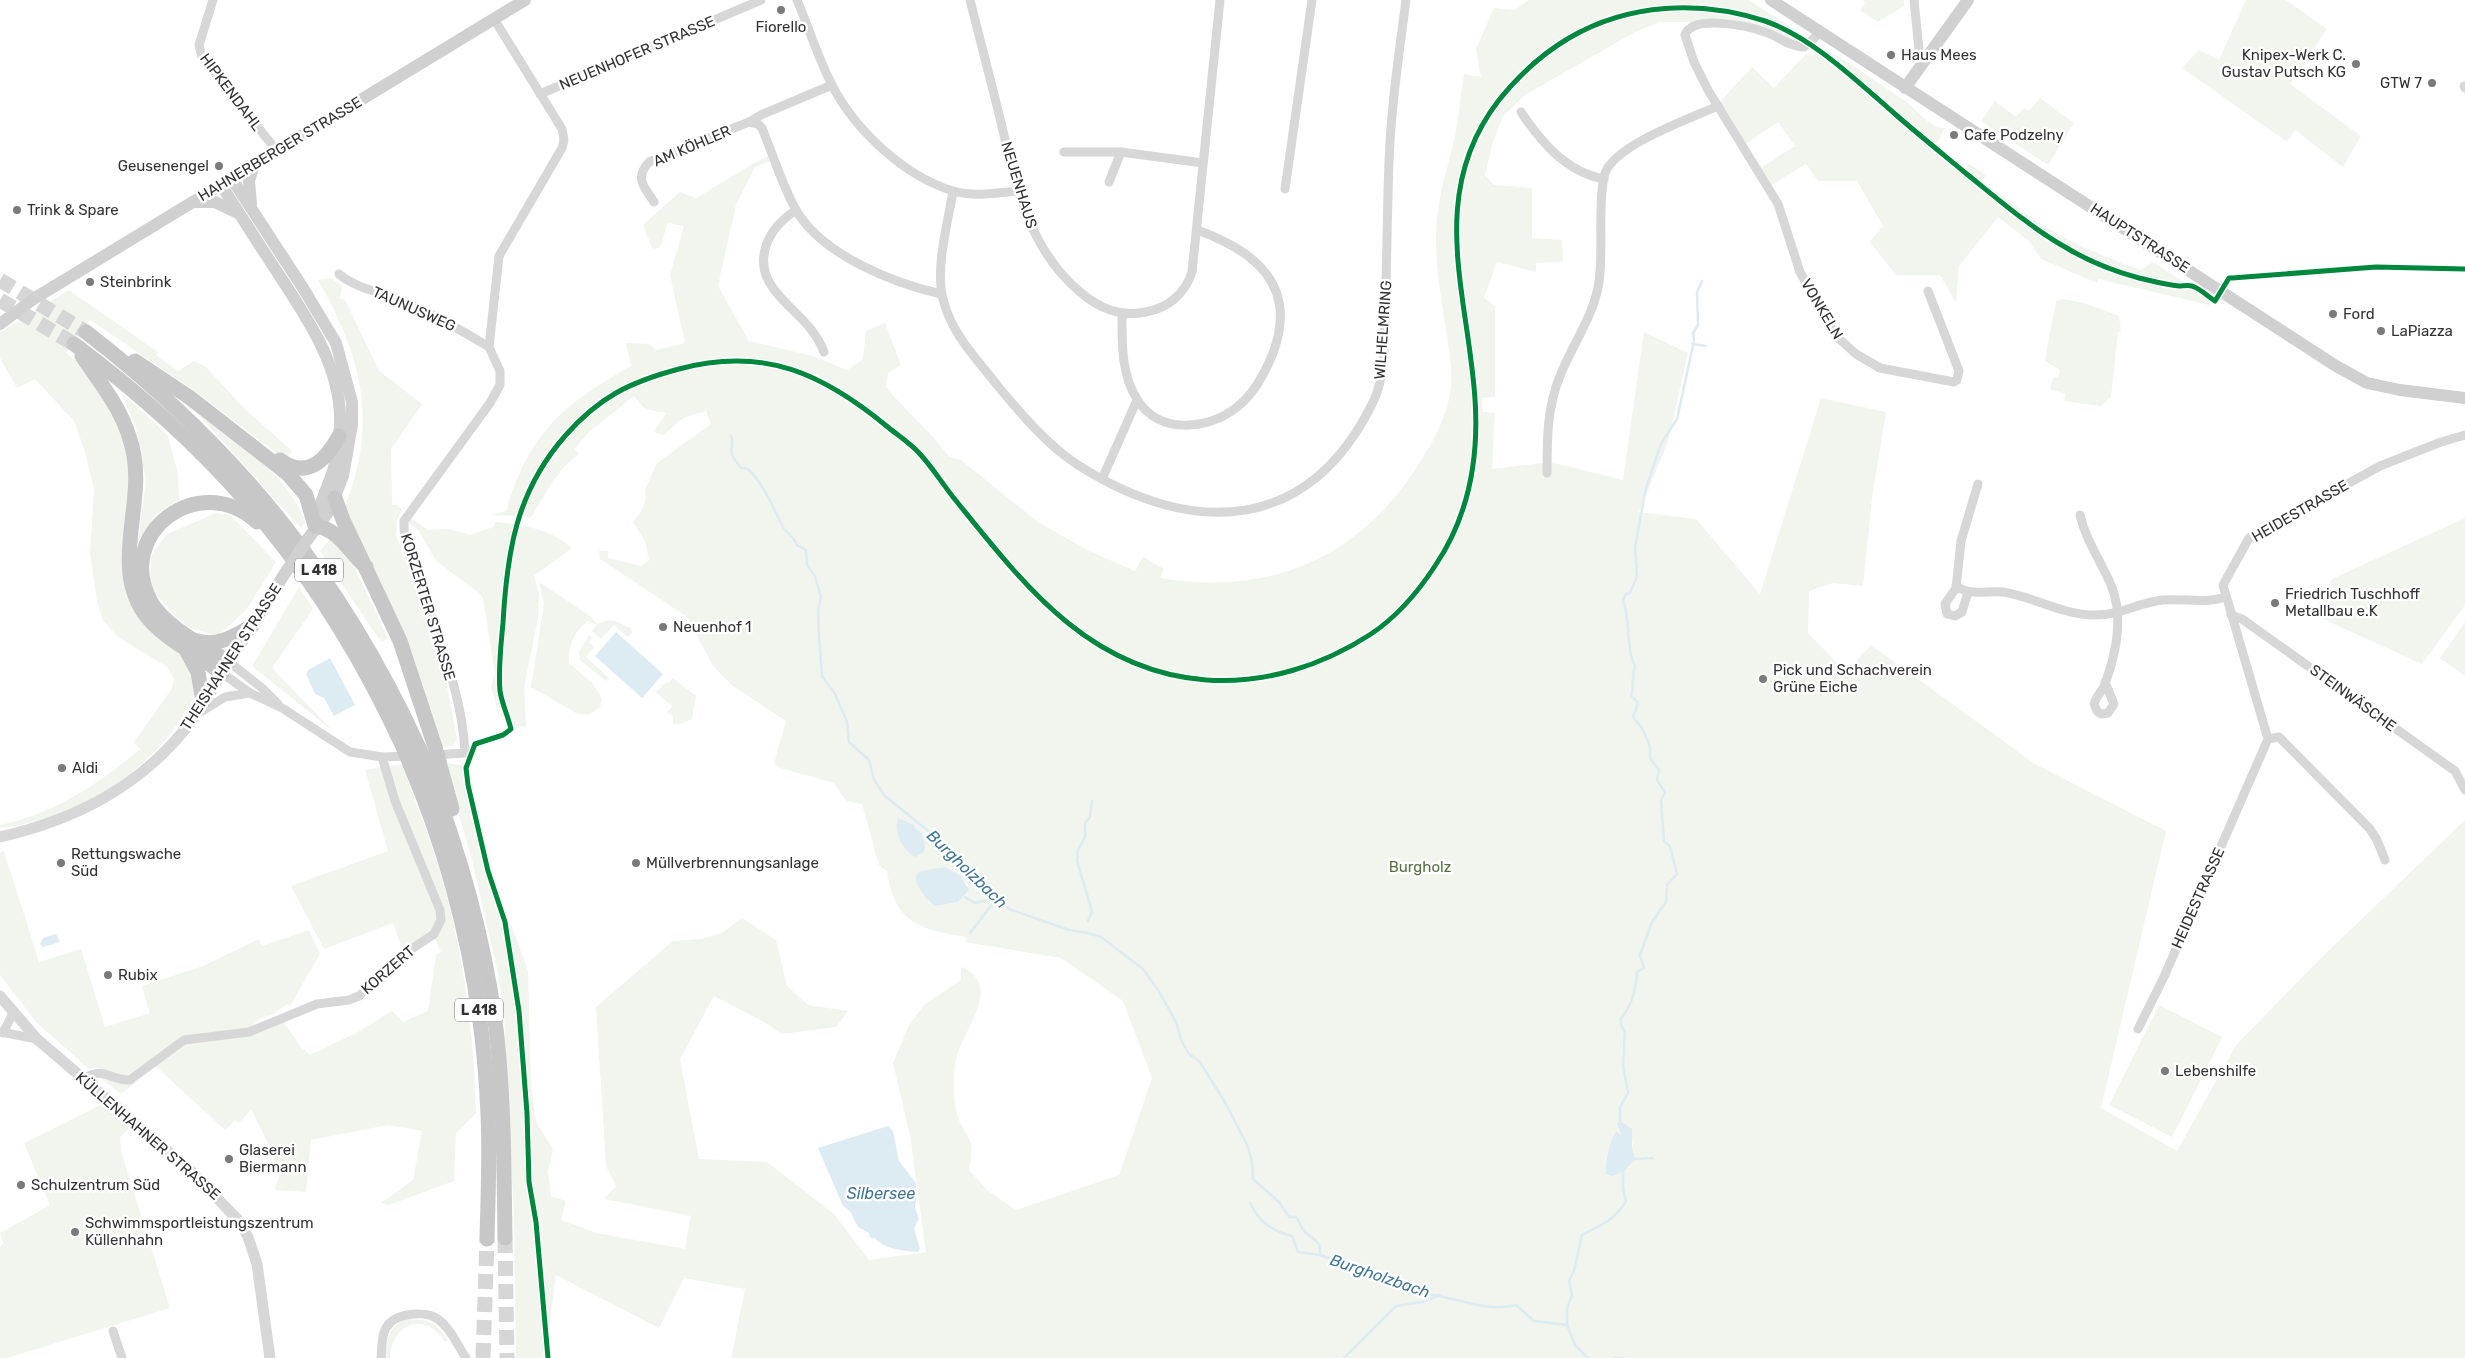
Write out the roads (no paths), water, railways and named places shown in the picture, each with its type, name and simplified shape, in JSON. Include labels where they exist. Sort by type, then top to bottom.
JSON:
[{"type":"highway","name":"L 418","points":[[315,526],[308,500],[288,474],[160,376],[86,332],[136,371],[186,416],[224,454],[279,517],[314,563],[350,618],[394,694],[412,748]]},
{"type":"highway","name":"L 418","points":[[226,668],[191,644],[154,625],[136,598],[130,570],[136,486],[134,457],[130,439],[112,398],[74,344],[137,393],[193,443],[240,492],[286,549],[316,590],[356,653],[412,748],[425,763],[454,816],[458,852],[480,936],[496,1036],[502,1112],[505,1238]]},
{"type":"highway","name":"L 418","points":[[261,452],[292,466],[306,468],[325,458],[338,436]]},
{"type":"highway","name":"L 418","points":[[335,498],[343,520],[405,654],[435,747],[425,763],[443,851],[473,973],[484,1050],[488,1106],[486,1239]]},
{"type":"highway","name":"L 418","points":[[203,702],[191,644],[159,613],[147,592],[142,570],[148,540],[158,524],[184,507],[198,502],[217,502],[239,509],[250,515],[286,549]]},
{"type":"highway","points":[[315,526],[326,528],[334,533],[366,567]]},
{"type":"highway","points":[[191,644],[208,644],[225,640],[252,626]]},
{"type":"main road","name":"HAHNERBERGER STRASSE","points":[[0,324],[35,298],[525,0]]},
{"type":"main road","points":[[1770,0],[1905,88],[1968,0]]},
{"type":"main road","name":"HAUPTSTRASSE","points":[[1905,88],[2336,366],[2367,383],[2400,390],[2465,398]]},
{"type":"main road","points":[[251,206],[249,181],[254,164]]},
{"type":"main road","name":"THEISHAHNER STRASSE","points":[[226,182],[251,206],[325,323],[336,343],[352,402],[352,425],[343,476],[335,498],[327,514],[315,526],[226,668]]},
{"type":"main road","name":"THEISHAHNER STRASSE","points":[[226,182],[239,214],[317,337],[330,368],[338,403],[338,436],[332,472],[318,507],[315,526]]},
{"type":"main road","points":[[193,202],[216,202],[239,214]]},
{"type":"main road","points":[[263,251],[266,243],[274,243]]},
{"type":"main road","name":"HAHNERBERGER STRASSE","points":[[0,315],[35,298]]},
{"type":"street","name":"HIPKENDAHL","points":[[213,0],[198,45],[202,57],[277,151]]},
{"type":"street","name":"NEUENHOFER STRASSE","points":[[540,94],[762,0]]},
{"type":"street","points":[[797,0],[832,85],[854,120],[884,151],[916,173],[953,191],[992,194],[1018,191]]},
{"type":"street","name":"NEUENHAUS","points":[[970,0],[1018,191],[1031,229],[1050,262],[1084,296],[1100,306],[1122,314],[1156,309],[1170,303],[1180,293],[1192,272],[1220,0]]},
{"type":"street","points":[[1285,189],[1312,0]]},
{"type":"street","name":"WILHELMRING","points":[[953,191],[942,266],[941,294],[947,314],[955,331],[1008,399],[1056,447],[1077,464],[1102,479],[1141,498],[1187,511],[1212,514],[1244,511],[1280,500],[1306,485],[1334,460],[1354,435],[1373,402],[1382,372],[1390,124],[1406,0]]},
{"type":"street","points":[[1914,0],[1919,50],[1924,62]]},
{"type":"street","points":[[489,346],[499,256],[562,148],[564,140],[562,129],[494,19]]},
{"type":"street","name":"VONKELN","points":[[1820,32],[1809,45],[1798,47],[1765,32],[1701,23],[1688,29],[1685,35],[1688,49],[1718,106],[1778,204],[1800,272],[1841,343],[1880,368],[1954,382],[1957,380],[1958,371],[1928,291]]},
{"type":"street","name":"AM KÖHLER","points":[[654,202],[640,179],[641,171],[649,162],[749,122],[832,85]]},
{"type":"street","points":[[1547,473],[1549,413],[1555,388],[1596,298],[1599,281],[1599,228],[1604,179],[1610,165],[1626,151],[1656,133],[1718,106]]},
{"type":"street","points":[[1521,112],[1553,152],[1582,172],[1604,179]]},
{"type":"street","name":"AM KÖHLER","points":[[749,122],[758,124],[762,128],[796,210],[814,232],[860,264],[914,288],[941,294]]},
{"type":"street","points":[[1064,152],[1121,152],[1203,162]]},
{"type":"street","points":[[1109,182],[1121,152]]},
{"type":"street","points":[[796,210],[775,227],[768,238],[764,252],[765,264],[768,279],[776,292],[808,325],[820,341],[824,352]]},
{"type":"street","points":[[1122,314],[1124,364],[1137,400],[1150,414],[1166,423],[1198,424],[1224,415],[1238,406],[1255,387],[1267,367],[1279,335],[1281,320],[1279,302],[1267,276],[1238,248],[1197,230]]},
{"type":"street","name":"TAUNUSWEG","points":[[339,274],[350,284],[381,292],[435,316],[489,346]]},
{"type":"street","name":"KORZERTER STRASSE","points":[[382,758],[464,753],[464,726],[444,652],[409,553],[404,534],[404,521],[490,403],[500,385],[500,371],[489,346]]},
{"type":"street","points":[[1102,479],[1137,400]]},
{"type":"street","name":"HEIDESTRASSE","points":[[2138,1029],[2163,979],[2268,739],[2223,585],[2248,538],[2380,466],[2441,442],[2465,436]]},
{"type":"street","points":[[1968,592],[1962,612],[1951,616],[1945,610],[1945,604],[1955,592],[1961,541],[1978,484]]},
{"type":"street","points":[[2080,515],[2093,552],[2111,585],[2118,614],[2115,644],[2105,682]]},
{"type":"street","points":[[1956,585],[1961,590],[1968,592],[1992,591],[2015,595],[2059,610],[2094,615],[2118,614],[2140,605],[2161,600],[2210,602],[2226,597]]},
{"type":"street","name":"STEINWÄSCHE","points":[[2231,614],[2242,619],[2456,771],[2465,790]]},
{"type":"street","points":[[226,668],[250,693],[282,708],[350,752],[382,758]]},
{"type":"street","points":[[226,668],[262,688],[282,708]]},
{"type":"street","name":"THEISHAHNER STRASSE","points":[[0,837],[70,816],[118,791],[162,755],[195,716],[226,668]]},
{"type":"street","points":[[195,716],[225,697],[250,693]]},
{"type":"street","points":[[2268,739],[2279,737],[2370,829],[2377,840],[2384,860]]},
{"type":"street","name":"KORZERT","points":[[84,1079],[92,1072],[97,1072],[130,1080],[184,1040],[242,1034],[317,1004],[349,1000],[359,996],[404,954],[434,934],[441,920],[440,910],[394,801],[382,758]]},
{"type":"street","name":"KÜLLENHAHNER STRASSE","points":[[0,996],[12,1013],[37,1039],[191,1171],[240,1222],[248,1237],[257,1264],[270,1358]]},
{"type":"street","points":[[12,1013],[2,1032],[37,1039]]},
{"type":"street","points":[[381,1358],[386,1328],[391,1322],[406,1316],[422,1314],[440,1320],[466,1358]]},
{"type":"street","points":[[113,1331],[122,1358]]},
{"type":"water","points":[[616,632],[663,674],[642,698],[595,656]]},
{"type":"water","points":[[330,658],[355,705],[334,716],[324,698],[315,694],[306,674],[308,670]]},
{"type":"water","points":[[898,818],[914,825],[922,834],[925,847],[924,852],[915,857],[903,845],[897,829]]},
{"type":"water","points":[[945,867],[961,876],[969,890],[958,902],[935,906],[917,883],[917,874],[922,871]]},
{"type":"water","points":[[56,934],[60,942],[43,947],[40,944],[43,938]]},
{"type":"water","points":[[1620,1121],[1632,1129],[1632,1149],[1635,1159],[1623,1172],[1612,1176],[1606,1174],[1607,1157],[1609,1146],[1616,1131],[1621,1135],[1617,1124]]},
{"type":"water","name":"Silbersee","points":[[888,1126],[893,1131],[899,1161],[916,1183],[915,1207],[919,1219],[914,1228],[920,1249],[918,1252],[883,1245],[875,1238],[870,1238],[869,1233],[858,1227],[850,1211],[843,1206],[818,1148]]},
{"type":"waterway","points":[[1620,1124],[1620,1107],[1628,1093],[1623,1065],[1625,1032],[1621,1025],[1621,1018],[1633,996],[1637,972],[1644,968],[1640,955],[1652,922],[1666,902],[1667,885],[1677,874],[1670,846],[1664,841],[1661,800],[1665,792],[1657,780],[1659,770],[1650,758],[1650,746],[1642,728],[1633,717],[1638,703],[1631,695],[1635,666],[1630,650],[1627,616],[1623,600],[1626,594],[1630,593],[1637,577],[1635,547],[1646,488],[1661,444],[1677,419],[1694,341],[1693,333],[1698,325],[1697,293],[1702,281]]},
{"type":"waterway","points":[[1692,344],[1706,346]]},
{"type":"waterway","name":"Burgholzbach","points":[[731,436],[732,455],[742,468],[748,469],[755,476],[785,529],[797,545],[806,550],[807,565],[815,576],[821,598],[818,609],[822,676],[835,694],[847,722],[849,742],[869,760],[874,780],[885,796],[948,847],[957,860],[986,882],[997,898],[1009,909],[1069,930],[1101,937],[1143,969],[1158,990],[1176,1022],[1181,1040],[1189,1054],[1200,1062],[1226,1104],[1248,1147],[1252,1162],[1253,1179],[1279,1202],[1289,1217],[1296,1217],[1305,1232],[1319,1245],[1320,1255],[1427,1294],[1483,1306],[1505,1307],[1516,1305],[1534,1321],[1567,1325],[1575,1345],[1588,1358]]},
{"type":"waterway","points":[[1088,921],[1092,911],[1077,861],[1078,850],[1085,837],[1085,823],[1090,817],[1092,801]]},
{"type":"waterway","points":[[965,897],[975,903],[997,898]]},
{"type":"waterway","points":[[970,933],[997,898]]},
{"type":"waterway","points":[[1635,1159],[1653,1158]]},
{"type":"waterway","points":[[1567,1325],[1567,1308],[1572,1295],[1569,1281],[1574,1271],[1582,1235],[1612,1217],[1626,1201],[1623,1189],[1623,1171]]},
{"type":"waterway","points":[[1250,1203],[1267,1225],[1292,1236],[1298,1252],[1320,1255]]},
{"type":"waterway","points":[[1344,1358],[1396,1306],[1422,1302],[1440,1295]]},
{"type":"waterway","name":"Burgholzbach","points":[[1614,1358],[1624,1358]]},
{"type":"tunnel","points":[[0,280],[86,332]]},
{"type":"tunnel","points":[[0,300],[74,344]]},
{"type":"tunnel","points":[[505,1238],[507,1358]]},
{"type":"tunnel","points":[[483,1358],[487,1239]]},
{"type":"place","name":"Fiorello","points":[[781,10]]},
{"type":"place","name":"Haus Mees","points":[[1891,55]]},
{"type":"place","name":"Knipex-Werk C. Gustav Putsch KG","points":[[2356,64]]},
{"type":"place","name":"GTW 7","points":[[2432,83]]},
{"type":"place","name":"Cafe Podzelny","points":[[1954,135]]},
{"type":"place","name":"Geusenengel","points":[[219,166]]},
{"type":"place","name":"Trink & Spare","points":[[17,210]]},
{"type":"place","name":"Steinbrink","points":[[90,282]]},
{"type":"place","name":"Ford","points":[[2333,314]]},
{"type":"place","name":"LaPiazza","points":[[2381,331]]},
{"type":"place","name":"Friedrich Tuschhoff Metallbau e.K","points":[[2275,603]]},
{"type":"place","name":"Neuenhof 1","points":[[663,627]]},
{"type":"place","name":"Pick und Schachverein Grüne Eiche","points":[[1763,679]]},
{"type":"place","name":"Aldi","points":[[62,768]]},
{"type":"place","name":"Rettungswache Süd","points":[[61,863]]},
{"type":"place","name":"Müllverbrennungsanlage","points":[[636,863]]},
{"type":"place","name":"Rubix","points":[[108,975]]},
{"type":"place","name":"Lebenshilfe","points":[[2165,1071]]},
{"type":"place","name":"Glaserei Biermann","points":[[229,1159]]},
{"type":"place","name":"Schulzentrum Süd","points":[[21,1185]]},
{"type":"place","name":"Schwimmsportleistungszentrum Küllenhahn","points":[[75,1232]]},
{"type":"park label","name":"Burgholz","points":[[1420,867]]}]
